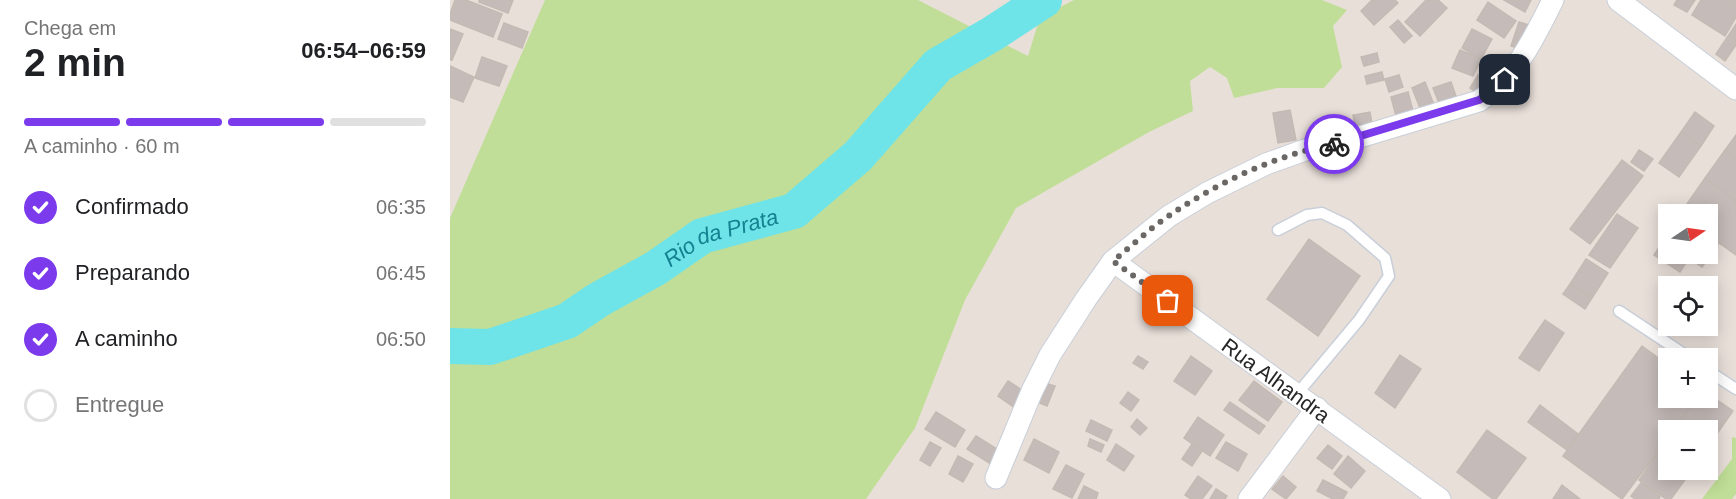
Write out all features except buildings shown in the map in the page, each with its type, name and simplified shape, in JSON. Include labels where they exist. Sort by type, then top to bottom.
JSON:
[{"type":"street","points":[[996,478],[1032,391],[1050,355],[1113,261],[1169,216],[1207,193],[1266,164],[1305,150],[1340,143],[1479,100],[1491,93],[1505,80],[1531,43],[1553,0]]},
{"type":"street","points":[[1618,0],[1736,89]]},
{"type":"street","name":"Rua Alhandra","points":[[1113,261],[1440,499]]},
{"type":"street","points":[[1249,499],[1317,408]]},
{"type":"lane","points":[[1278,230],[1307,215],[1322,213],[1347,225],[1385,258],[1389,276],[1359,320],[1297,394]]},
{"type":"lane","points":[[1619,311],[1675,348]]},
{"type":"lane","points":[[1718,377],[1736,389]]},
{"type":"green space","points":[[545,0],[918,0],[1028,56],[1040,17],[1074,0],[1322,0],[1347,10],[1333,26],[1342,67],[1324,88],[1277,88],[1234,98],[1227,78],[1210,67],[1190,81],[1193,111],[1149,132],[1016,208],[965,300],[915,428],[866,499],[450,499],[450,218]]},
{"type":"green space","points":[[1732,437],[1736,438],[1736,494],[1732,499],[1702,499],[1718,480],[1732,459]]},
{"type":"waterway","name":"Rio da Prata","points":[[450,346],[490,347],[567,321],[598,300],[656,268],[702,236],[794,211],[858,156],[938,65],[992,34],[1044,0]]},
{"type":"way so far","points":[[1168,301],[1113,261],[1169,216],[1207,193],[1266,164],[1305,150],[1334,144]]},
{"type":"route","points":[[1334,144],[1479,100],[1505,80]]}]
